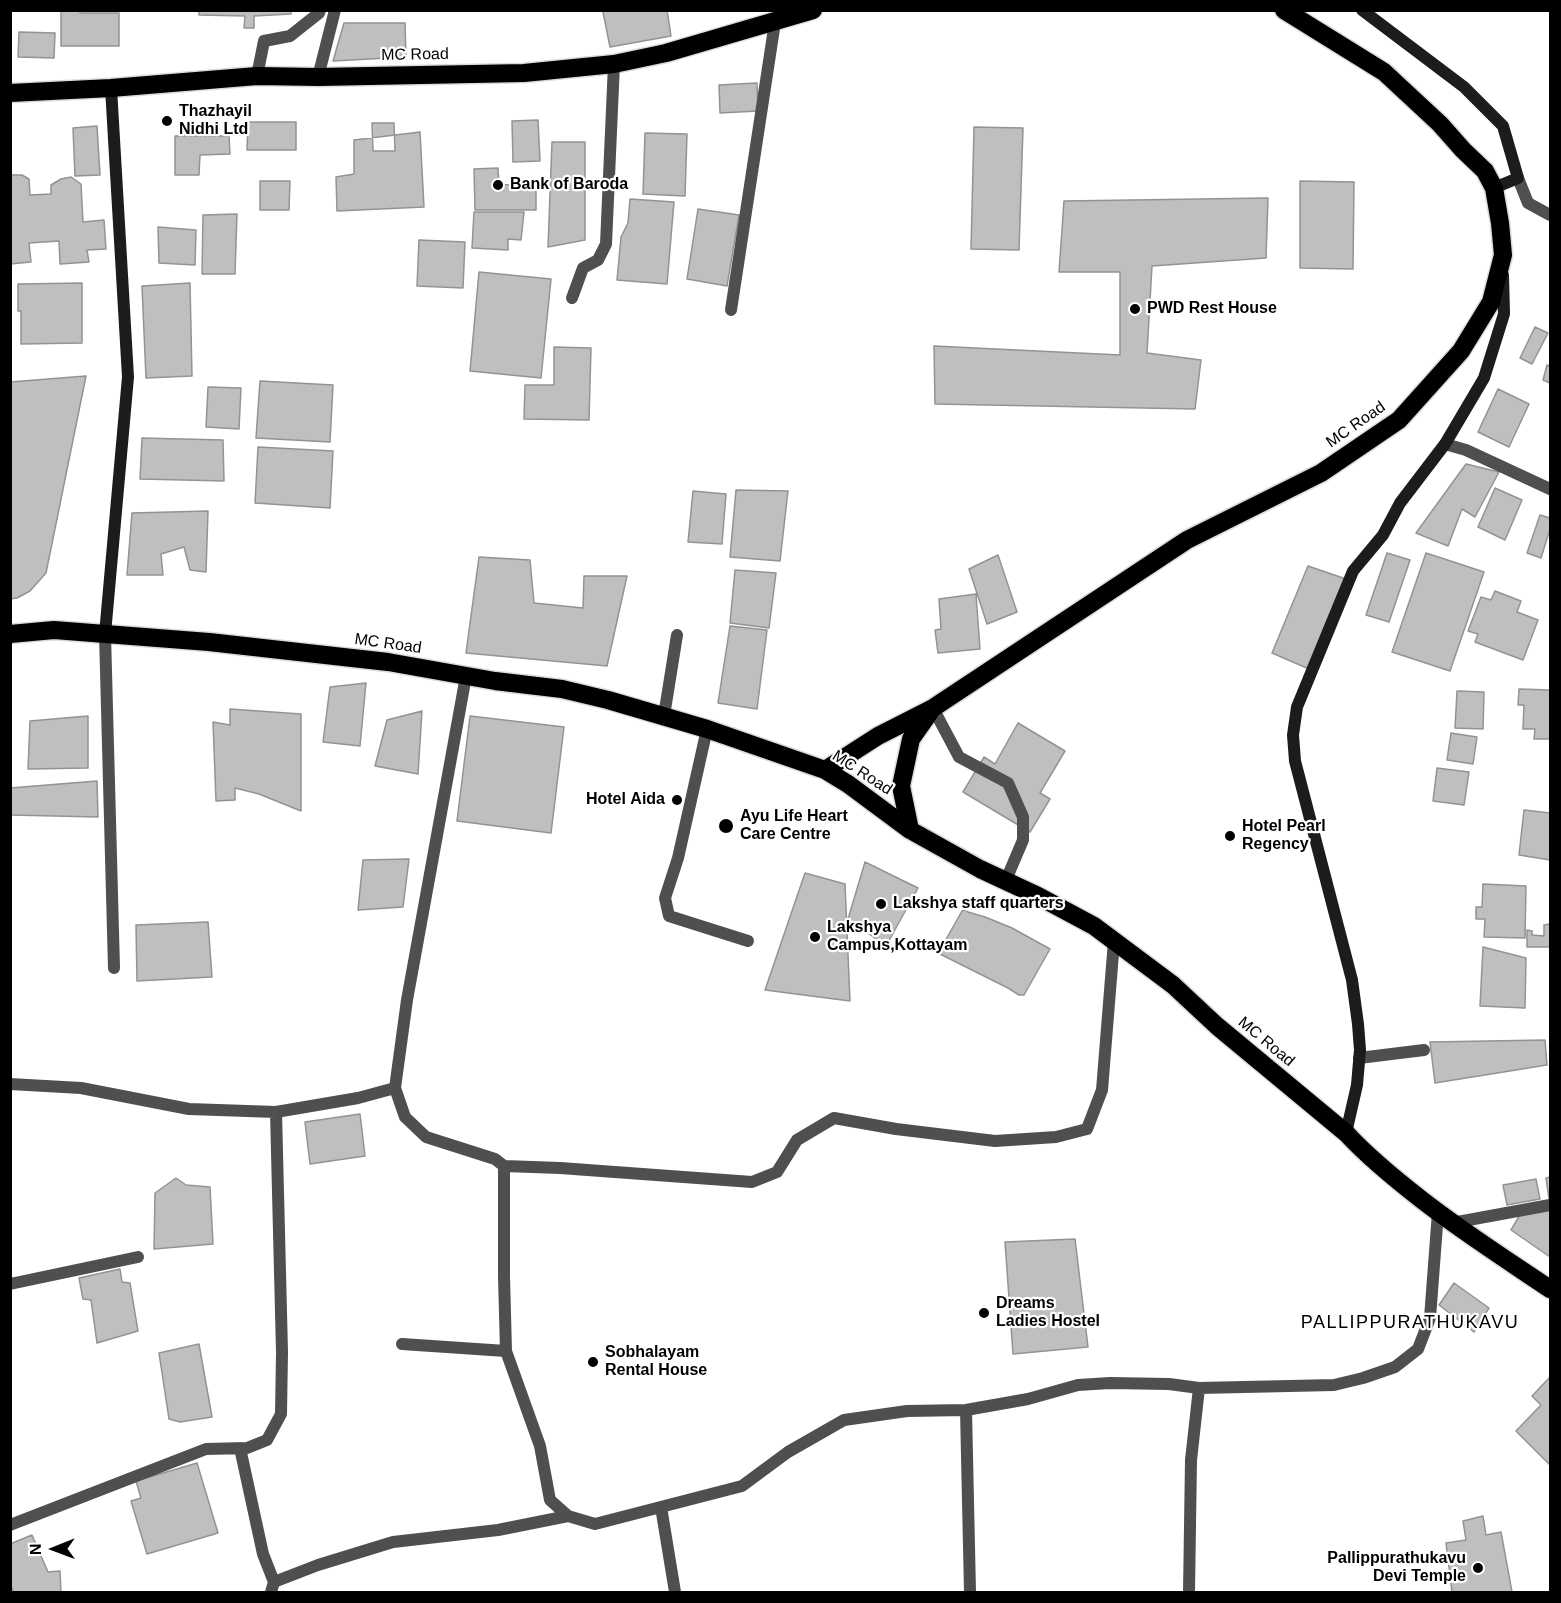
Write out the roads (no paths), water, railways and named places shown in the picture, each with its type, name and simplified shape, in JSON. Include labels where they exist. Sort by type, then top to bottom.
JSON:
[{"type":"highway","name":"MC Road","points":[[10,93],[111,88],[257,76],[524,73],[614,64],[666,53],[813,10]]},
{"type":"highway","name":"MC Road","points":[[933,708],[1187,540],[1321,473],[1399,420],[1461,351],[1491,302],[1503,255],[1494,188],[1485,171],[1440,124],[1384,72],[1284,10]]},
{"type":"highway","name":"MC Road","points":[[10,634],[54,630],[209,642],[388,662],[466,676],[562,689],[707,729],[825,770],[848,784],[910,830],[980,869],[1094,926],[1173,985],[1225,1033],[1346,1133],[1362,1151],[1445,1217],[1551,1289]]},
{"type":"highway","points":[[825,770],[878,736],[933,708]]},
{"type":"highway","points":[[910,830],[901,786],[911,739],[933,708]]},
{"type":"street","points":[[257,76],[264,41],[290,36],[320,10]]},
{"type":"street","points":[[318,77],[335,10]]},
{"type":"street","points":[[1362,10],[1464,87],[1503,126],[1528,203],[1551,214]]},
{"type":"street","points":[[731,310],[775,22]]},
{"type":"street","points":[[572,298],[583,268],[598,260],[606,244],[614,64]]},
{"type":"street","points":[[111,88],[128,377],[105,634],[114,968]]},
{"type":"street","points":[[1494,188],[1518,178]]},
{"type":"street","points":[[1346,1133],[1357,1085],[1358,1024],[1352,980],[1295,761],[1293,735],[1297,707],[1353,571],[1383,535],[1400,502],[1445,444],[1484,378],[1503,315],[1503,255]]},
{"type":"street","points":[[1445,444],[1466,450],[1551,489]]},
{"type":"street","points":[[664,716],[677,635]]},
{"type":"street","points":[[466,676],[409,989],[396,1088],[405,1117],[426,1137],[495,1160],[504,1166],[752,1182],[777,1172],[797,1140],[834,1118],[896,1129],[994,1141],[1056,1137],[1088,1130],[1101,1090],[1114,941]]},
{"type":"street","points":[[933,708],[959,757],[1008,783],[1023,817],[1023,840],[1006,880]]},
{"type":"street","points":[[707,729],[678,858],[665,898],[669,916],[748,941]]},
{"type":"street","points":[[1359,1058],[1424,1050]]},
{"type":"street","points":[[10,1084],[81,1088],[189,1109],[276,1112],[358,1098],[396,1088]]},
{"type":"street","points":[[10,1525],[207,1449],[247,1448],[267,1440],[281,1414],[282,1352],[276,1112]]},
{"type":"street","points":[[504,1166],[506,1351],[540,1446],[550,1500],[568,1516],[595,1524],[742,1486],[788,1452],[844,1420],[907,1411],[966,1410],[1028,1399],[1078,1385],[1169,1384],[1199,1388],[1334,1385],[1363,1378],[1395,1367],[1418,1349],[1430,1318],[1445,1217],[1551,1205]]},
{"type":"street","points":[[10,1284],[138,1257]]},
{"type":"street","points":[[402,1344],[506,1351]]},
{"type":"street","points":[[1189,1593],[1191,1460],[1199,1388]]},
{"type":"street","points":[[966,1410],[970,1593]]},
{"type":"street","points":[[240,1448],[263,1554],[273,1587],[318,1565],[393,1542],[498,1530],[568,1516]]},
{"type":"street","points":[[661,1507],[675,1593]]},
{"type":"place","name":"Thazhayil Nidhi Ltd","points":[[167,121]]},
{"type":"place","name":"Bank of Baroda","points":[[498,185]]},
{"type":"place","name":"PWD Rest House","points":[[1135,309]]},
{"type":"place","name":"Hotel Aida","points":[[677,800]]},
{"type":"place","name":"Ayu Life Heart Care Centre","points":[[726,826]]},
{"type":"place","name":"Hotel Pearl Regency","points":[[1230,836]]},
{"type":"place","name":"Lakshya staff quarters","points":[[881,904]]},
{"type":"place","name":"Lakshya Campus,Kottayam","points":[[815,937]]},
{"type":"place","name":"Dreams Ladies Hostel","points":[[984,1313]]},
{"type":"place","name":"Sobhalayam Rental House","points":[[593,1362]]},
{"type":"place","name":"Pallippurathukavu Devi Temple","points":[[1478,1568]]},
{"type":"district","name":"PALLIPPURATHUKAVU","points":[[1410,1323]]}]
